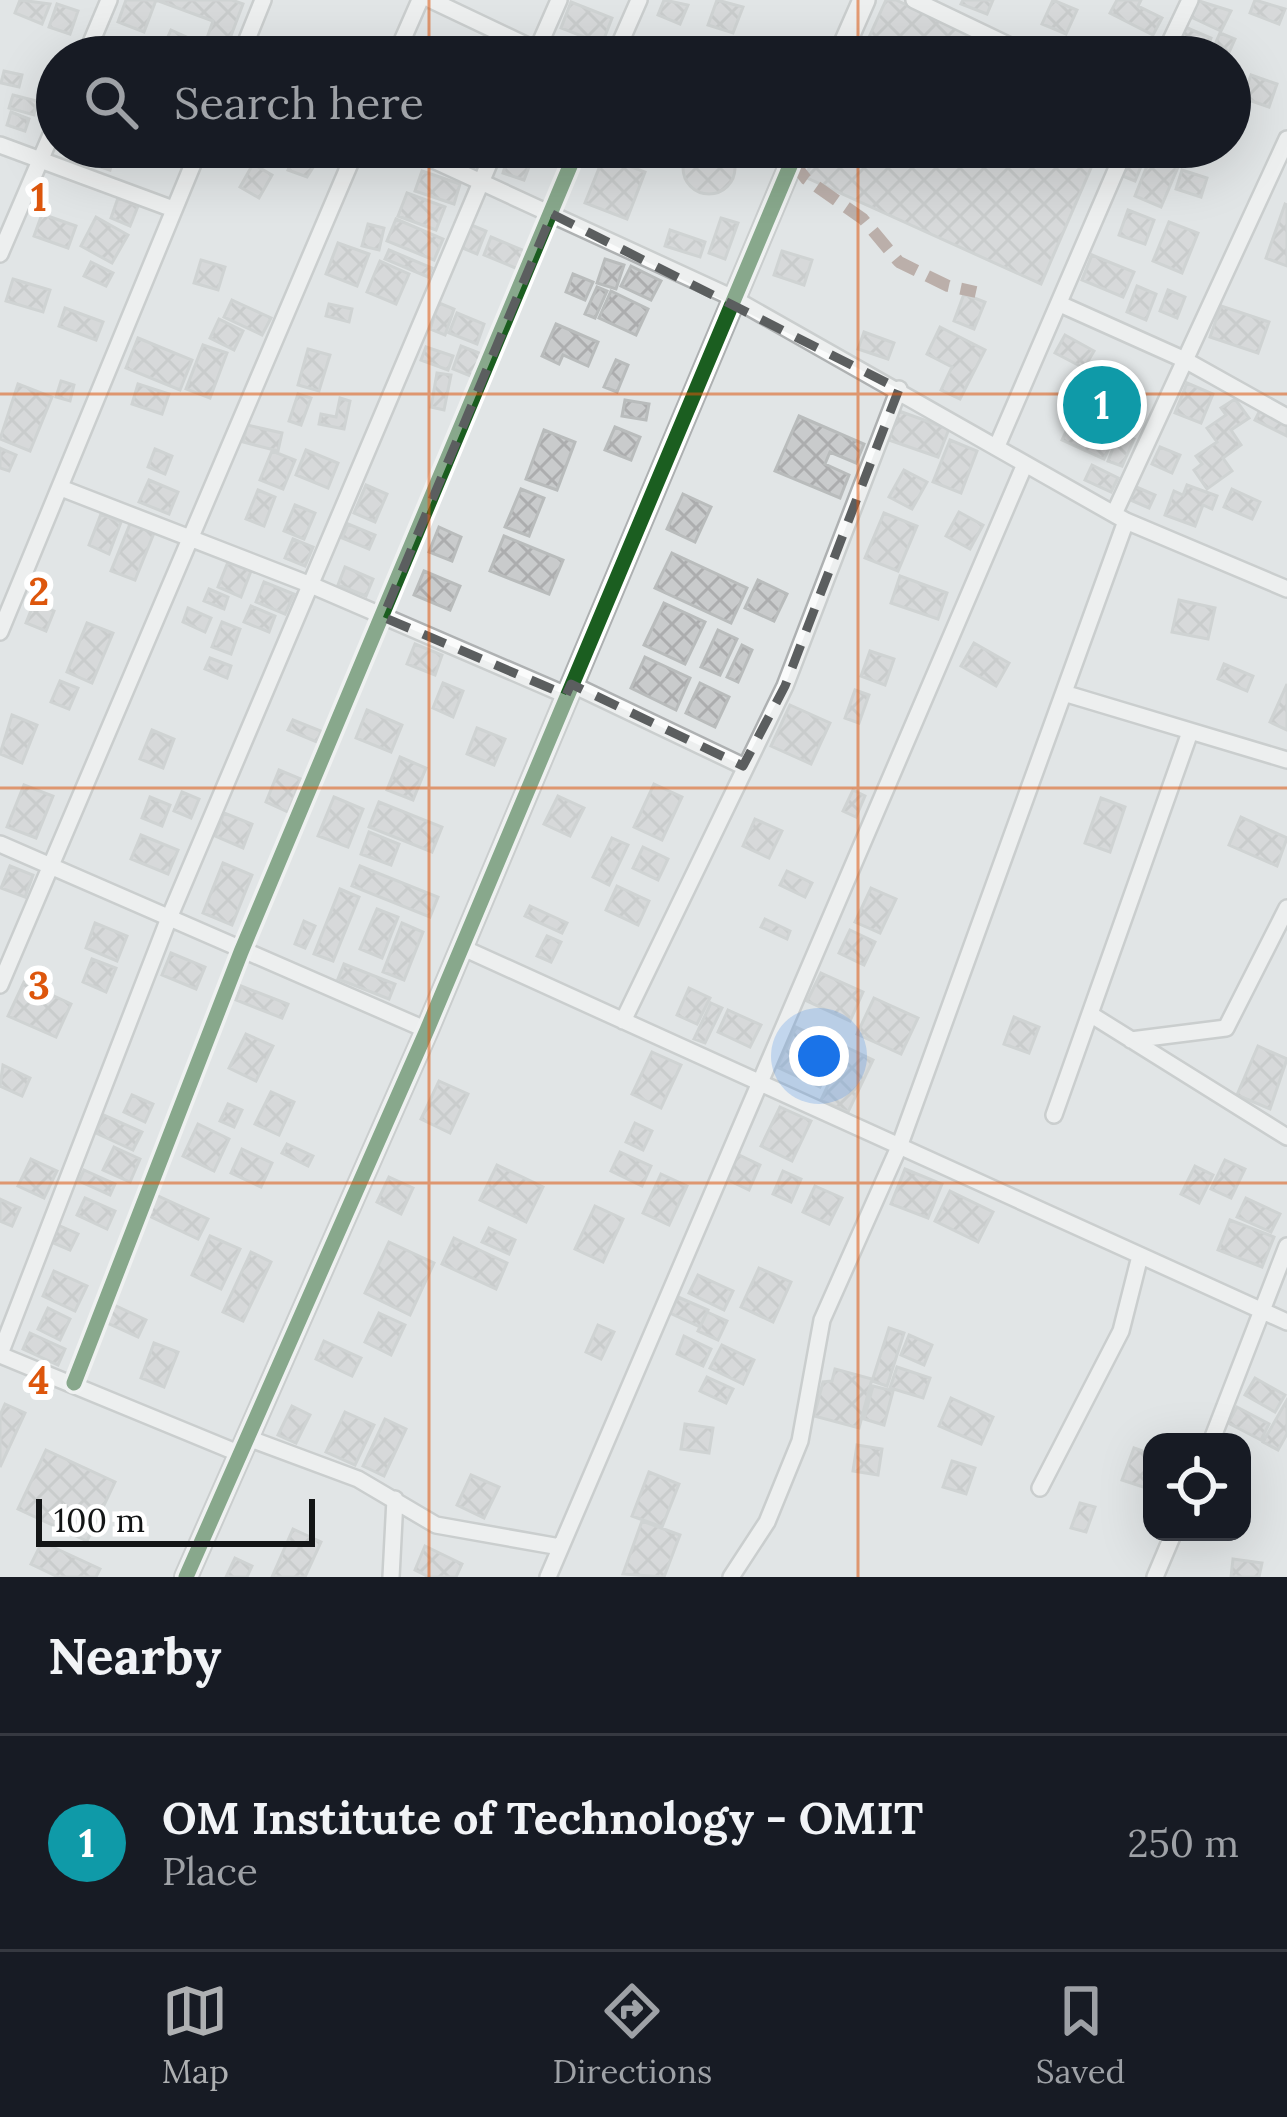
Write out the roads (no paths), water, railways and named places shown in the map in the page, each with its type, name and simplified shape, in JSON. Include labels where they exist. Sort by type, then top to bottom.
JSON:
[{"type":"street","points":[[94,36],[109,0]]},
{"type":"street","points":[[248,36],[263,0]]},
{"type":"street","points":[[404,36],[420,0]]},
{"type":"street","points":[[431,0],[503,36]]},
{"type":"street","points":[[547,36],[559,0]]},
{"type":"street","points":[[623,36],[639,0]]},
{"type":"street","points":[[849,36],[865,0]]},
{"type":"street","points":[[914,0],[989,36]]},
{"type":"street","points":[[1173,36],[1190,0]]},
{"type":"street","points":[[731,1577],[767,1522],[800,1441],[822,1319],[899,1147],[1066,694],[1120,518],[1185,361],[1287,139]]},
{"type":"street","points":[[0,145],[36,158]]},
{"type":"street","points":[[0,254],[37,168]]},
{"type":"street","points":[[62,168],[173,209]]},
{"type":"street","points":[[0,632],[191,168]]},
{"type":"street","points":[[0,985],[348,168]]},
{"type":"street","points":[[451,168],[731,297],[1120,518],[1287,589]]},
{"type":"street","points":[[487,168],[169,918],[0,1355],[242,1445],[358,1479],[449,1529],[560,1547]]},
{"type":"street","points":[[74,1383],[242,952],[570,168]]},
{"type":"street","points":[[186,1577],[427,1030],[789,168]]},
{"type":"street","points":[[997,446],[1117,168]]},
{"type":"street","points":[[1060,304],[1185,361],[1287,417]]},
{"type":"street","points":[[623,1021],[785,686],[899,389]]},
{"type":"street","points":[[548,1577],[1025,464]]},
{"type":"street","points":[[61,488],[568,689],[743,766]]},
{"type":"street","points":[[1066,694],[1189,735],[1239,742],[1287,760]]},
{"type":"street","points":[[1054,1114],[1189,735]]},
{"type":"street","points":[[0,844],[427,1030]]},
{"type":"street","points":[[1130,1040],[1226,1028],[1287,908]]},
{"type":"street","points":[[461,947],[1287,1322]]},
{"type":"street","points":[[1090,1014],[1287,1137]]},
{"type":"street","points":[[1215,1433],[1266,1312],[1287,1246]]},
{"type":"street","points":[[1040,1488],[1120,1331],[1140,1256]]},
{"type":"street","points":[[391,1577],[395,1499]]},
{"type":"street","points":[[1155,1577],[1170,1541]]},
{"type":"place","name":"OM Institute of Technology - OMIT","points":[[1102,405]]}]
